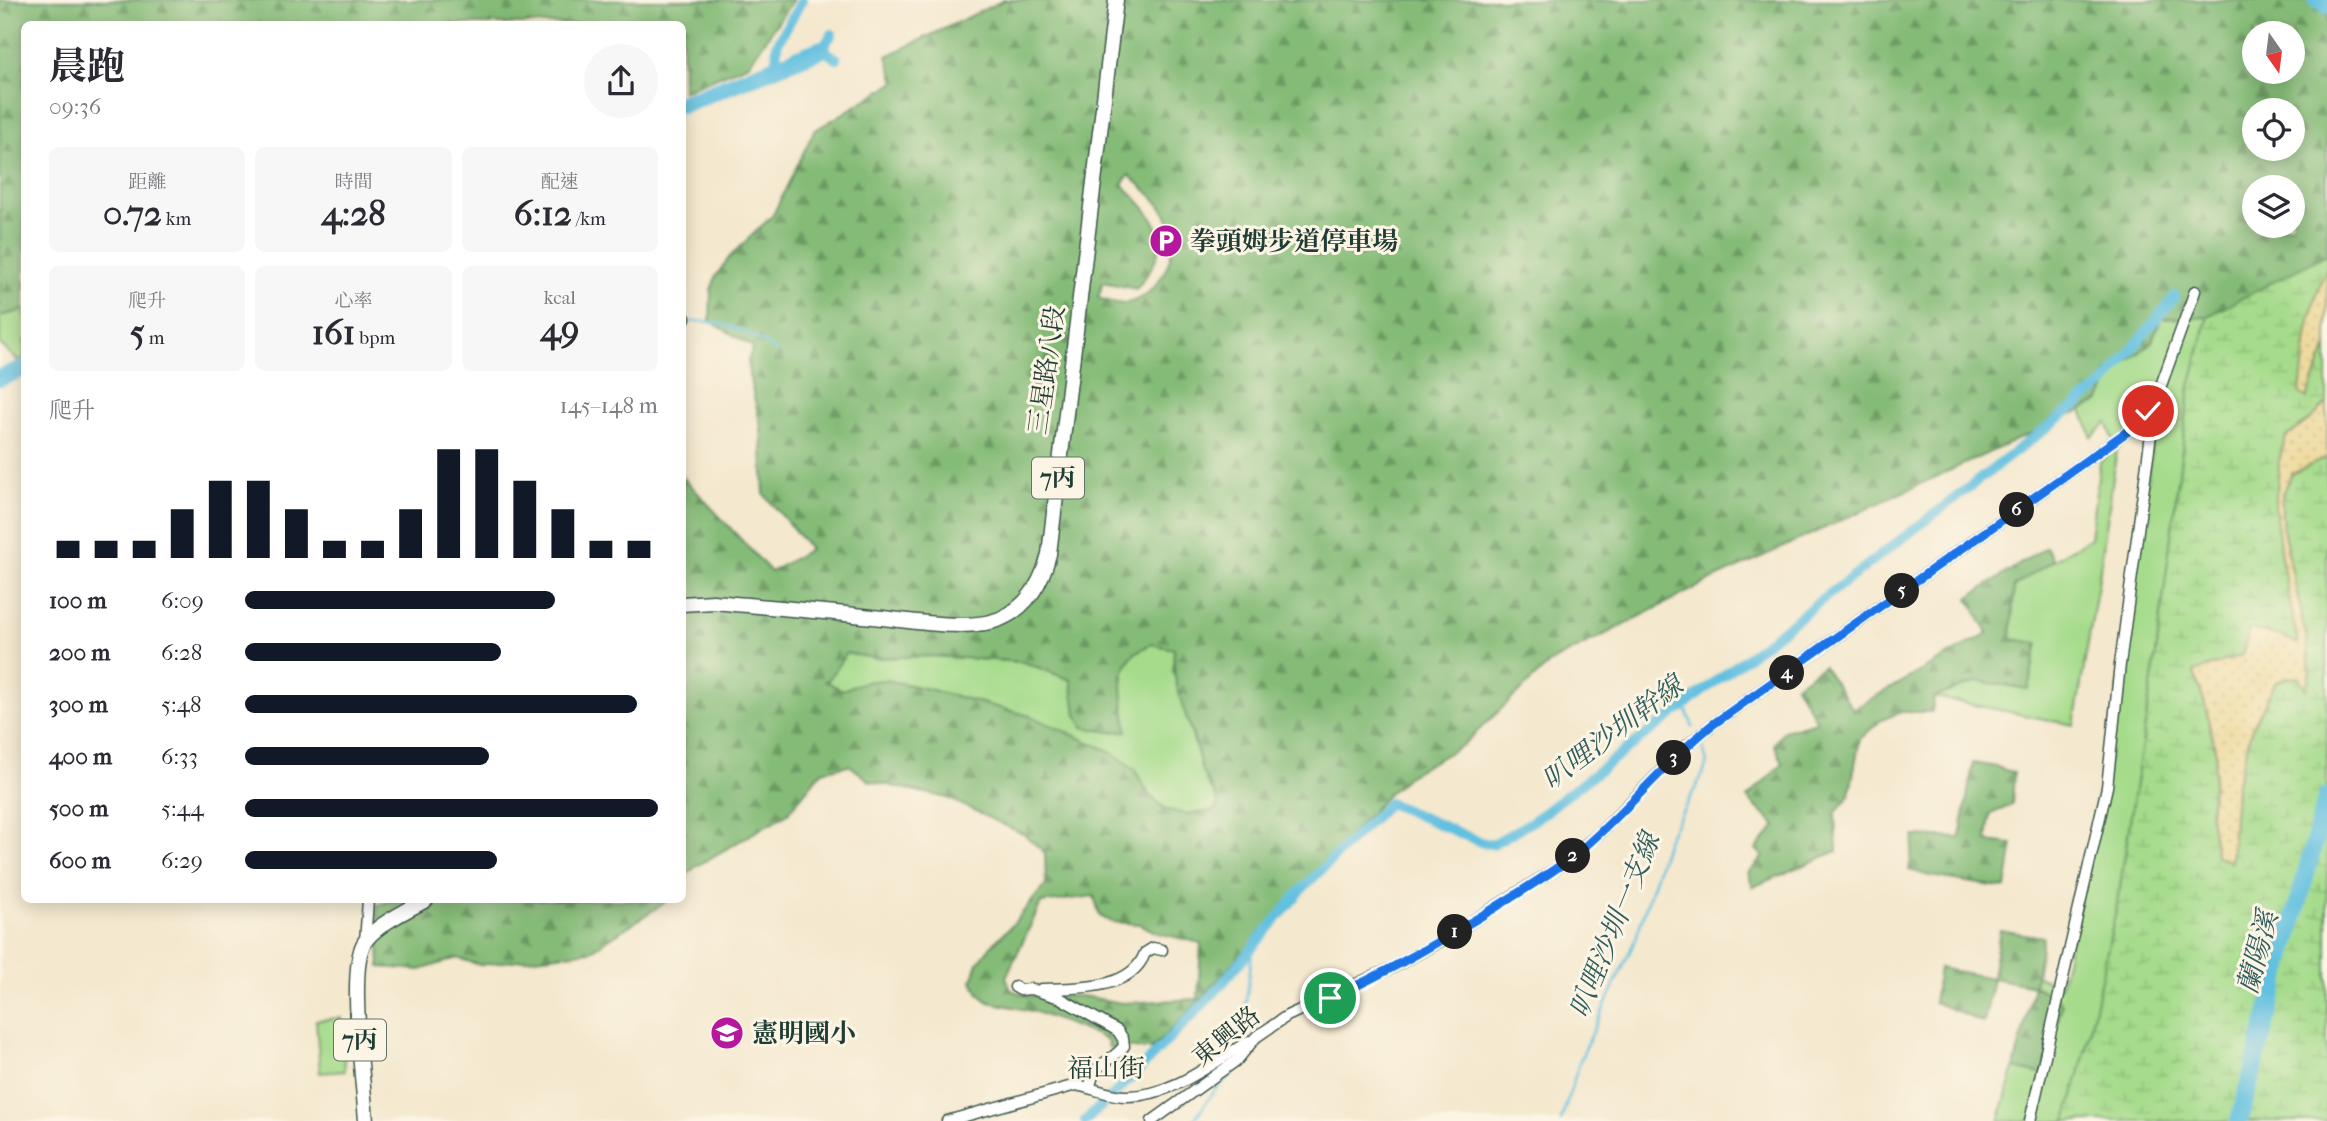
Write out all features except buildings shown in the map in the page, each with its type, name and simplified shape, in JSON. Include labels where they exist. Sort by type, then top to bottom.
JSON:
[{"type":"main road","name":"三星路八段","points":[[686,604],[713,602],[979,625],[1000,619],[1017,610],[1031,595],[1044,573],[1049,554],[1116,0]]},
{"type":"main road","points":[[365,942],[386,924],[421,903]]},
{"type":"main road","name":"7丙","points":[[365,942],[359,958],[357,995],[366,1121]]},
{"type":"street","name":"東興路","points":[[1152,1121],[1237,1060],[1256,1037],[1287,1016],[1394,967],[1557,868],[1599,834],[1691,741],[2131,429],[2156,398],[2194,291]]},
{"type":"street","points":[[2030,1121],[2107,787],[2120,664],[2156,398]]},
{"type":"street","points":[[365,942],[368,903]]},
{"type":"street","points":[[1015,987],[1020,990],[1087,988],[1117,980],[1135,970],[1145,953],[1153,948],[1162,950]]},
{"type":"street","points":[[1031,989],[1060,998],[1118,1031],[1123,1039],[1124,1046],[1101,1063],[1092,1077],[1090,1087]]},
{"type":"street","name":"福山街","points":[[947,1121],[1076,1085],[1107,1094],[1139,1096],[1168,1087],[1256,1037]]},
{"type":"green space","points":[[0,0],[793,0],[749,64],[686,90],[686,21],[21,21],[21,311],[0,316]]},
{"type":"green space","points":[[1004,0],[2309,0],[2317,8],[2327,0],[2327,254],[2208,316],[2161,319],[2152,342],[2113,374],[2099,402],[1707,582],[1551,662],[1463,745],[1409,775],[1388,794],[1185,1016],[1151,1049],[1109,1048],[1107,1041],[1097,1035],[1036,1012],[989,1002],[980,995],[972,981],[978,963],[1046,884],[1045,853],[1025,835],[948,798],[870,781],[849,765],[822,771],[788,813],[695,867],[686,876],[686,480],[771,572],[810,549],[764,494],[761,427],[749,375],[748,361],[753,347],[710,321],[711,290],[716,276],[729,258],[773,215],[814,131],[895,82],[887,56]],"holes":[[[1129,175],[1152,196],[1169,220],[1172,233],[1170,259],[1165,272],[1148,292],[1137,299],[1115,303],[1098,298],[1103,282],[1136,289],[1149,272],[1160,245],[1159,233],[1147,210],[1122,184]],[[1151,644],[1174,649],[1177,687],[1202,771],[1217,799],[1218,804],[1214,811],[1187,814],[1167,810],[1150,796],[1134,769],[1110,751],[1030,716],[886,680],[864,682],[842,690],[825,681],[846,653],[873,658],[931,656],[1024,662],[1071,680],[1076,713],[1083,727],[1108,732],[1127,731],[1122,692],[1126,664],[1138,651]],[[1094,896],[1100,916],[1111,922],[1139,924],[1158,933],[1201,943],[1198,999],[1122,1003],[1082,996],[1028,996],[1011,990],[1006,977],[1041,903]]]},
{"type":"green space","points":[[2327,254],[2307,397],[2327,346],[2327,403],[2286,437],[2280,457],[2281,556],[2298,645],[2242,655],[2194,672],[2205,704],[2216,754],[2210,815],[2231,861],[2236,787],[2252,728],[2275,683],[2288,677],[2299,678],[2306,688],[2307,639],[2282,525],[2282,493],[2292,474],[2327,457],[2327,1121],[2066,1121],[2086,1049],[2117,906],[2156,655],[2190,387],[2208,316]]},
{"type":"green space","points":[[2145,291],[2165,319],[2208,316],[2190,387],[2156,655],[2117,906],[2086,1049],[2066,1121],[1999,1121],[2014,1068],[2042,1074],[2042,990],[2034,986],[2036,975],[2060,987],[2104,792],[2155,424],[2117,449],[2107,423],[2092,437],[2074,388]]},
{"type":"green space","points":[[21,311],[21,359],[17,360],[0,344],[0,316]]},
{"type":"green space","points":[[2117,449],[2074,725],[1934,697],[1978,681],[2037,643],[2011,639],[2014,585],[2090,538],[2100,461]]},
{"type":"green space","points":[[2046,547],[2054,560],[2014,586],[2011,639],[2038,643],[2028,689],[1978,681],[1934,697],[1932,712],[1901,712],[1881,720],[1860,739],[1849,796],[1835,814],[1837,851],[1753,887],[1748,873],[1763,857],[1756,849],[1776,826],[1747,798],[1783,763],[1774,744],[1784,731],[1817,722],[1796,685],[1823,666],[1853,709],[1988,633],[1968,598]]},
{"type":"green space","points":[[1151,644],[1174,648],[1173,671],[1202,770],[1209,787],[1216,794],[1218,804],[1214,811],[1187,814],[1167,810],[1150,796],[1134,769],[1030,716],[886,680],[864,682],[842,691],[824,680],[829,679],[846,653],[873,658],[931,656],[1024,662],[1072,680],[1076,713],[1126,730],[1123,673],[1133,655]]},
{"type":"green space","points":[[1973,763],[2014,773],[2012,805],[1990,814],[1987,841],[2013,844],[2006,888],[1909,870],[1914,836],[1960,838]]},
{"type":"green space","points":[[664,903],[590,951],[480,965],[457,958],[420,970],[380,967],[377,905]]},
{"type":"green space","points":[[2000,930],[2043,937],[2034,986],[1993,978],[1984,1023],[1934,1002],[1939,968],[1992,978]]},
{"type":"green space","points":[[2034,986],[2059,1000],[2062,1005],[2043,1074],[2014,1068]]},
{"type":"green space","points":[[341,1018],[345,1071],[320,1073],[316,1020]]},
{"type":"sand","points":[[2327,268],[2327,346],[2307,398],[2300,393],[2306,345],[2315,298]]},
{"type":"sand","points":[[2327,403],[2327,457],[2292,474],[2282,493],[2282,525],[2307,639],[2310,672],[2306,689],[2299,678],[2288,677],[2275,683],[2252,728],[2236,787],[2231,862],[2216,856],[2210,815],[2216,754],[2205,704],[2194,672],[2242,655],[2250,628],[2284,637],[2298,644],[2275,508],[2280,457],[2286,437]]},
{"type":"waterway","points":[[776,67],[777,44],[802,0]]},
{"type":"waterway","points":[[2317,0],[2327,6]]},
{"type":"waterway","points":[[822,49],[832,34]]},
{"type":"waterway","points":[[822,49],[837,59]]},
{"type":"waterway","points":[[686,102],[822,49]]},
{"type":"waterway","name":"叭哩沙圳幹線","points":[[1085,1121],[1214,993],[1302,889],[1389,803],[1483,843],[1493,844],[1533,821],[2104,384],[2175,296]]},
{"type":"waterway","points":[[687,322],[723,324],[756,338],[777,352]]},
{"type":"waterway","points":[[0,378],[21,369]]},
{"type":"waterway","name":"叭哩沙圳一支線","points":[[1685,707],[1693,727]]},
{"type":"waterway","name":"叭哩沙圳一支線","points":[[1561,1121],[1580,1060],[1636,938],[1667,840],[1704,772],[1707,763],[1702,746]]},
{"type":"waterway","name":"蘭陽溪","points":[[2239,1121],[2327,796]]},
{"type":"waterway","points":[[1241,1043],[1253,945]]},
{"type":"waterway","points":[[1193,1121],[1215,1090],[1240,1063]]},
{"type":"place","name":"拳頭姆步道停車場","points":[[1166,241]]},
{"type":"place","name":"憲明國小","points":[[727,1033]]},
{"type":"route","points":[[1330,998],[1394,967],[1557,868],[1599,834],[1691,741],[2131,429],[2148,411]]}]
